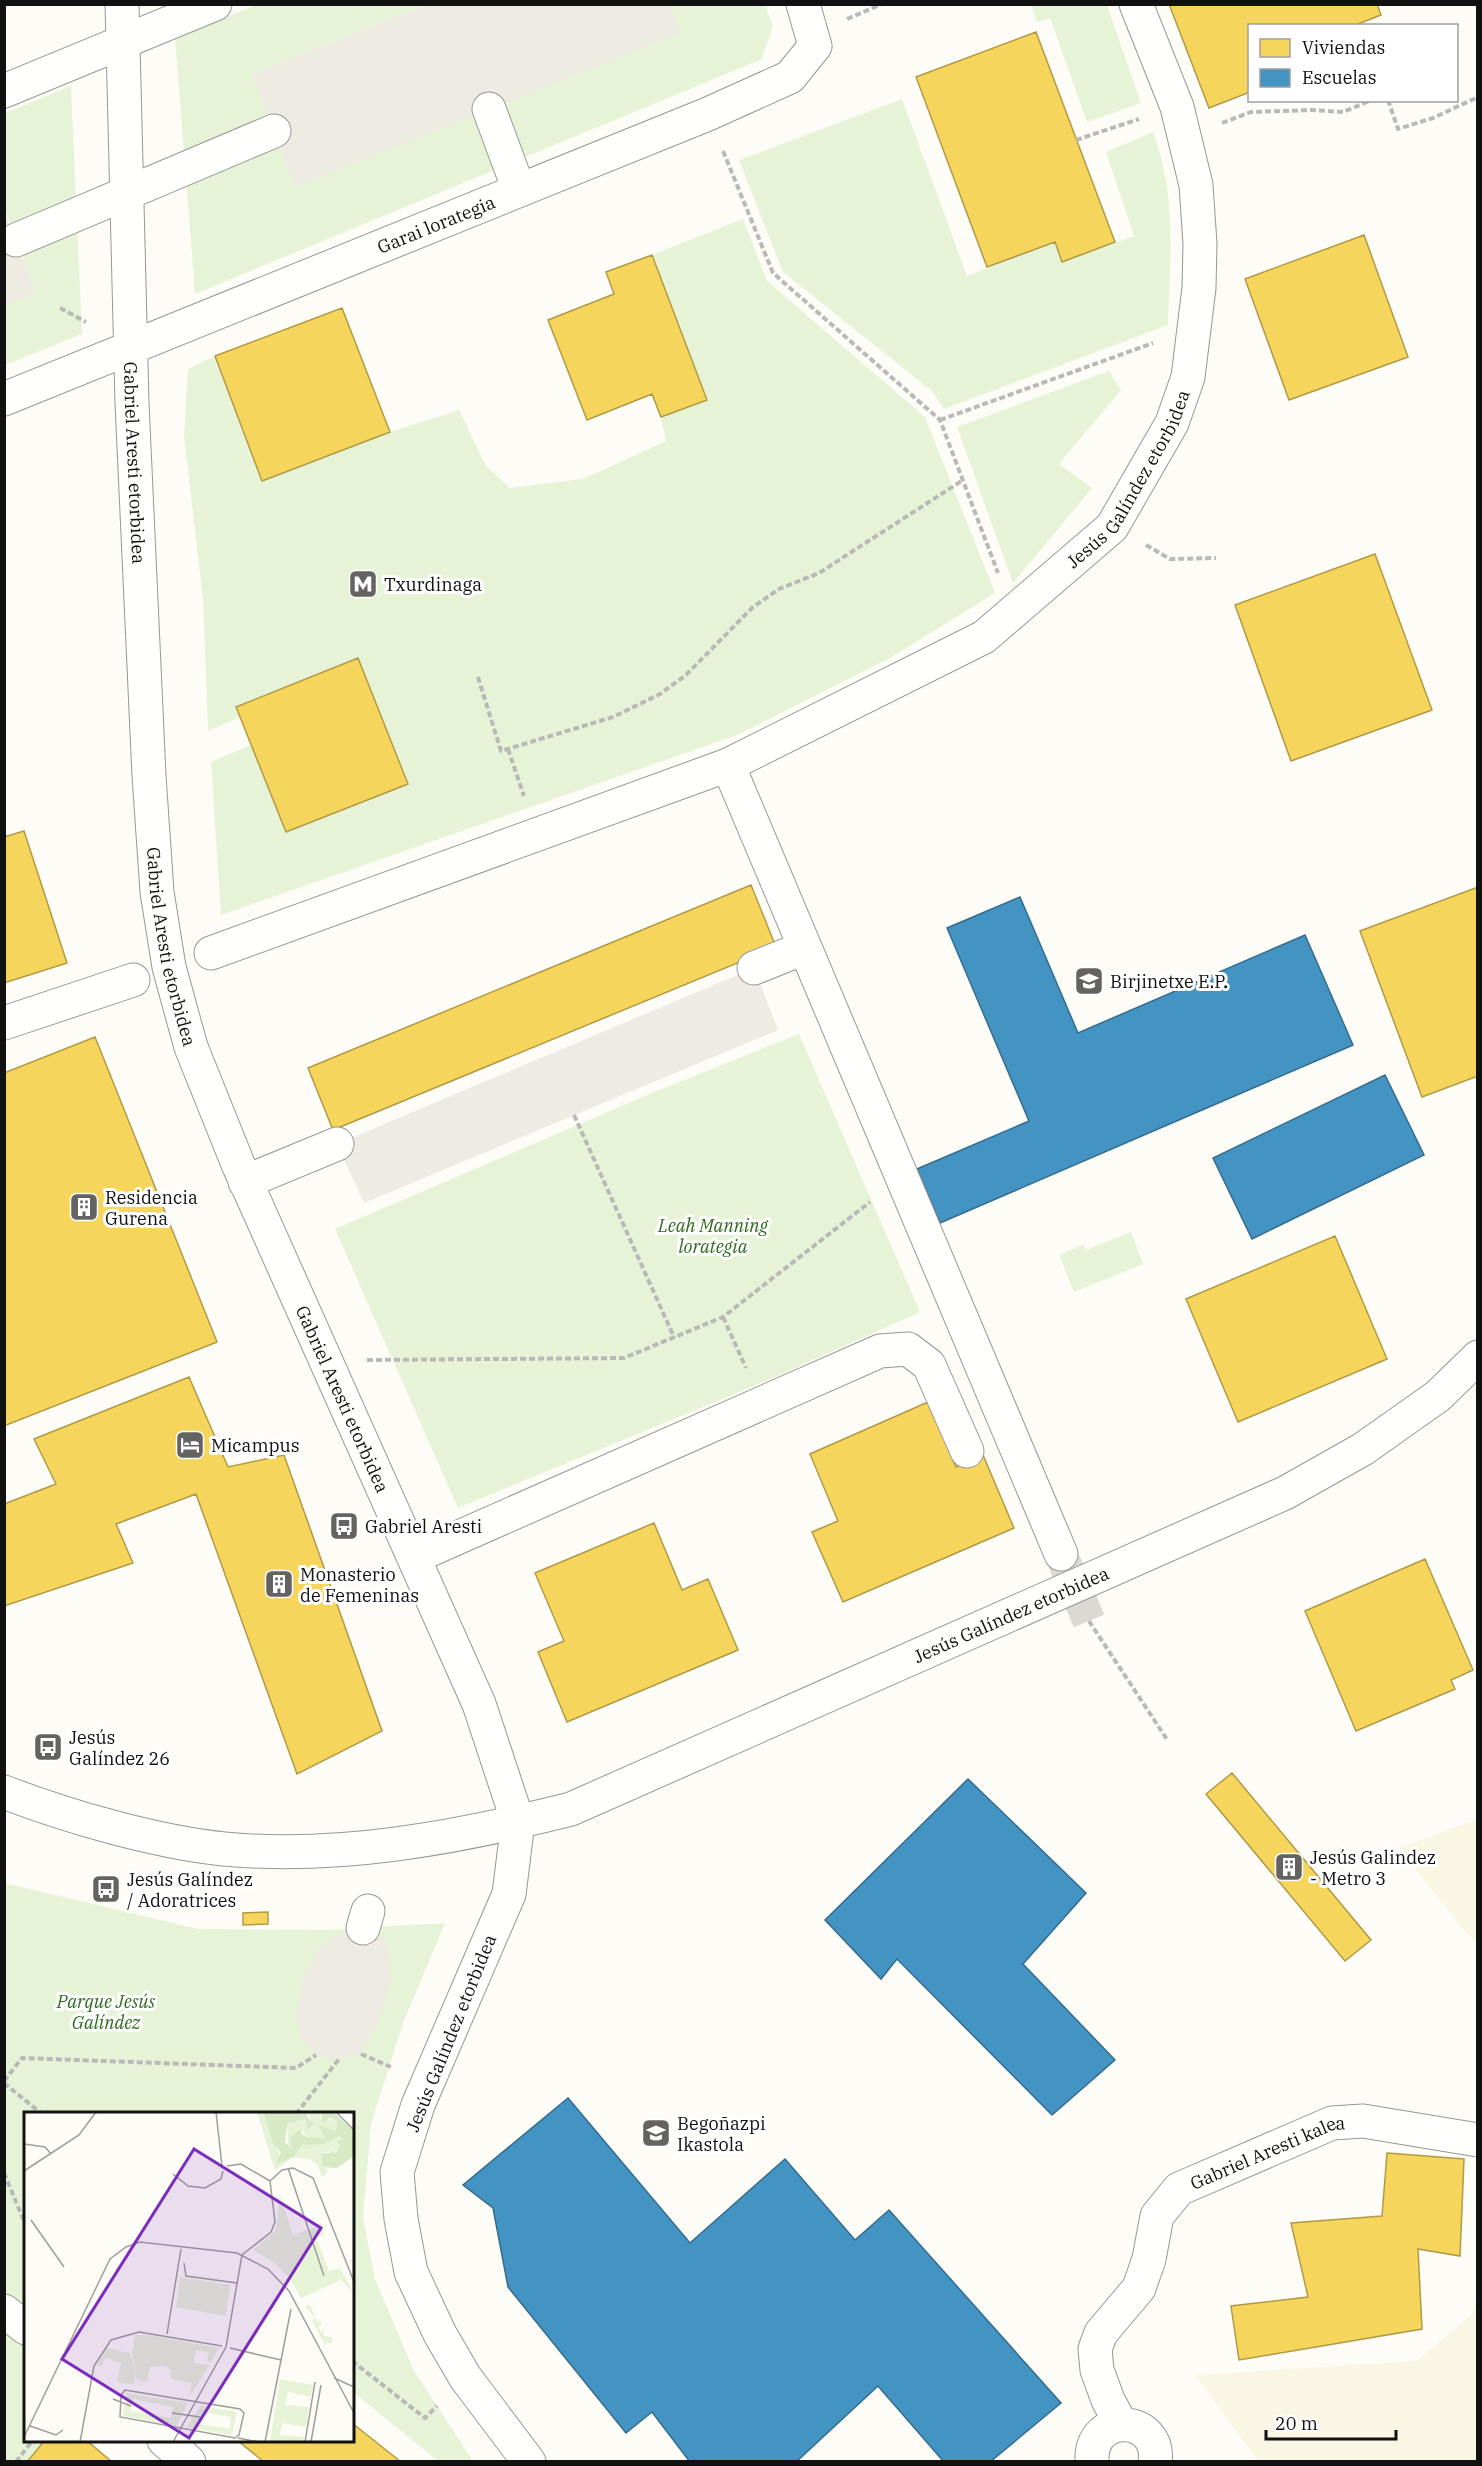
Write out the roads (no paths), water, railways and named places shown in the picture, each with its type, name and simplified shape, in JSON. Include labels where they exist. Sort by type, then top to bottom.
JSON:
[{"type":"street","name":"Gabriel Aresti etorbidea","points":[[122,4],[132,403],[149,776],[157,892],[169,967],[191,1047],[245,1182],[480,1704],[518,1822]]},
{"type":"street","points":[[4,91],[215,4]]},
{"type":"street","name":"Garai lorategia","points":[[4,399],[708,114],[790,78],[815,46],[803,4]]},
{"type":"street","name":"Jesús Galíndez etorbidea","points":[[728,765],[984,637],[1112,526],[1172,423],[1188,377],[1196,327],[1200,244],[1196,185],[1181,122],[1136,4]]},
{"type":"street","points":[[489,110],[519,190]]},
{"type":"street","points":[[16,240],[128,195],[274,131]]},
{"type":"street","name":"Gabriel Aresti etorbidea","points":[[211,952],[728,765]]},
{"type":"street","points":[[728,765],[1061,1554]]},
{"type":"street","points":[[754,968],[804,948]]},
{"type":"street","points":[[4,1023],[133,980]]},
{"type":"street","points":[[245,1182],[337,1144]]},
{"type":"street","points":[[414,1557],[880,1351],[908,1349],[929,1365],[967,1450]]},
{"type":"street","name":"Jesús Galíndez etorbidea","points":[[4,1792],[98,1822],[173,1840],[224,1848],[288,1851],[358,1847],[518,1822],[571,1809],[1285,1493],[1363,1449],[1410,1416],[1438,1396],[1478,1357]]},
{"type":"street","name":"Jesús Galíndez etorbidea","points":[[518,1822],[509,1894],[418,2105],[397,2172],[401,2219],[411,2272],[440,2334],[465,2378],[528,2462]]},
{"type":"street","name":"Gabriel Aresti kalea","points":[[1120,2424],[1096,2370],[1095,2349],[1101,2333],[1139,2288],[1149,2259],[1157,2216],[1179,2189],[1332,2123],[1363,2121],[1478,2140]]},
{"type":"street","points":[[4,2312],[24,2327]]},
{"type":"street","points":[[1092,2462],[1094,2442],[1101,2433],[1120,2424],[1131,2425],[1149,2436],[1154,2445],[1155,2462]]},
{"type":"street","points":[[166,2442],[189,2462]]},
{"type":"tunnel","points":[[1061,1554],[1089,1621]]},
{"type":"place","name":"Txurdinaga","points":[[363,584]]},
{"type":"place","name":"Birjinetxe E.P.","points":[[1089,981]]},
{"type":"place","name":"Residencia Gurena","points":[[84,1207]]},
{"type":"place","name":"Micampus","points":[[190,1445]]},
{"type":"place","name":"Gabriel Aresti","points":[[344,1526]]},
{"type":"place","name":"Monasterio de Femeninas","points":[[279,1584]]},
{"type":"place","name":"Jesús Galíndez 26","points":[[48,1747]]},
{"type":"place","name":"Jesús Galindez - Metro 3","points":[[1289,1867]]},
{"type":"place","name":"Jesús Galíndez / Adoratrices","points":[[106,1889]]},
{"type":"place","name":"Begoñazpi Ikastola","points":[[656,2133]]},
{"type":"park label","name":"Leah Manning lorategia","points":[[713,1235]]},
{"type":"park label","name":"Parque Jesús Galíndez","points":[[106,2011]]}]
